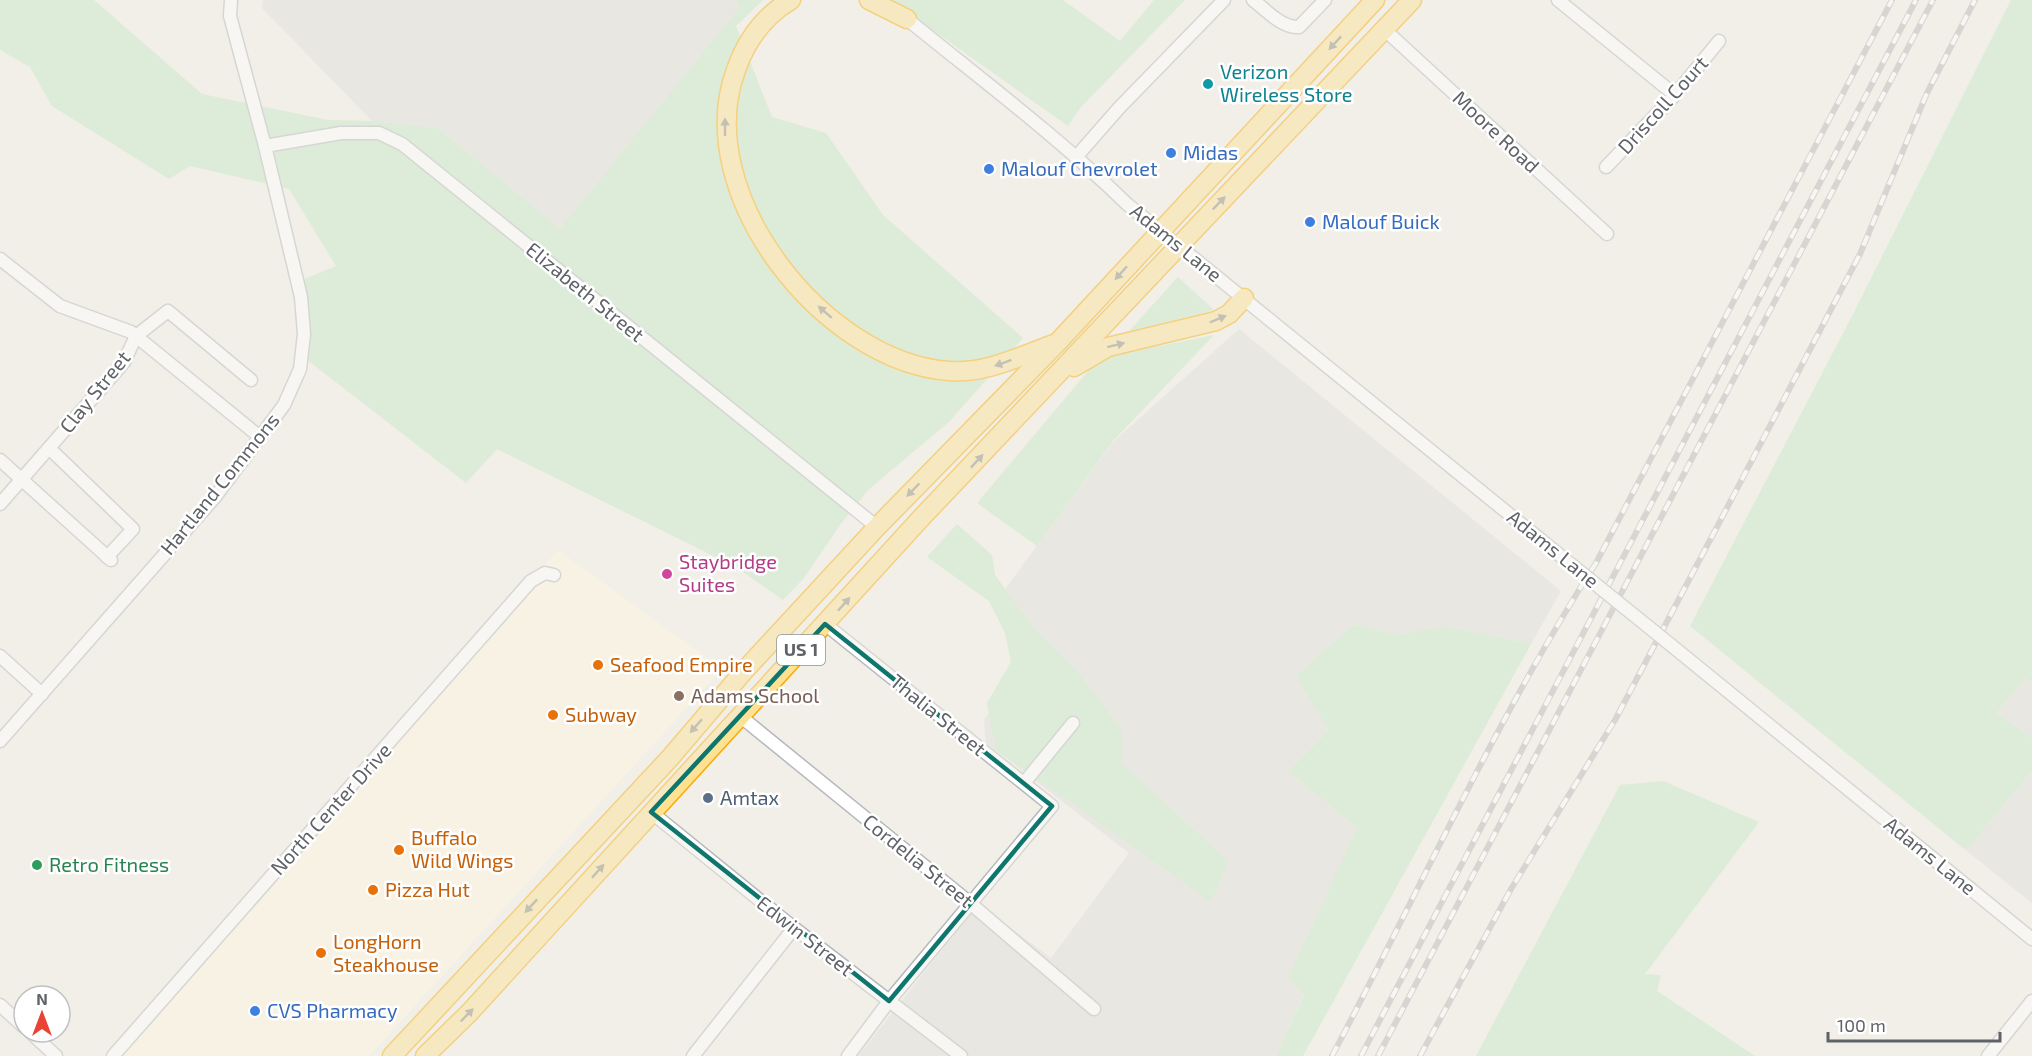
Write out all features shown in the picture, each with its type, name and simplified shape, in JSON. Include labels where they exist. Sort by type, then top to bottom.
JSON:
[{"type":"highway","points":[[790,0],[765,20],[744,51],[730,87],[725,126],[729,162],[744,205],[766,244],[791,279],[813,301],[856,336],[893,356],[931,369],[952,372],[985,368],[1058,342]]},
{"type":"highway","points":[[869,0],[907,19]]},
{"type":"highway","name":"US 1","points":[[392,1056],[669,759],[744,671],[877,527],[1058,342],[1375,0]]},
{"type":"highway","name":"US 1","points":[[425,1056],[469,1012],[1048,384],[1412,0]]},
{"type":"highway","points":[[1048,384],[1101,349],[1216,321],[1229,314],[1244,298]]},
{"type":"street","name":"Hartland Commons","points":[[0,741],[215,497],[284,405],[300,369],[304,334],[301,297],[265,146],[230,15],[231,0]]},
{"type":"street","name":"Adams Lane","points":[[885,0],[1077,156],[1127,204],[2032,939]]},
{"type":"street","points":[[1077,156],[1119,108],[1224,0]]},
{"type":"street","points":[[1253,0],[1286,26],[1294,28],[1299,27],[1325,0]]},
{"type":"street","points":[[1558,0],[1675,95]]},
{"type":"street","name":"Moore Road","points":[[1385,30],[1607,234]]},
{"type":"street","name":"Driscoll Court","points":[[1606,167],[1675,95],[1719,41]]},
{"type":"street","name":"Elizabeth Street","points":[[265,146],[341,133],[379,133],[402,144],[877,527]]},
{"type":"street","points":[[0,259],[60,306],[136,336],[260,437]]},
{"type":"street","name":"Clay Street","points":[[0,504],[124,362],[136,336],[168,310],[251,380]]},
{"type":"street","points":[[0,460],[109,559],[133,529],[49,448]]},
{"type":"street","name":"North Center Drive","points":[[113,1056],[531,581],[545,573],[554,575]]},
{"type":"street","name":"Thalia Street","points":[[825,624],[1052,806],[970,903]]},
{"type":"street","points":[[0,656],[42,694]]},
{"type":"street","name":"Cordelia Street","points":[[740,716],[970,903],[1094,1009]]},
{"type":"street","points":[[1024,783],[1073,723]]},
{"type":"street","name":"Edwin Street","points":[[651,812],[794,928],[961,1056]]},
{"type":"street","points":[[848,1056],[889,1001],[970,903]]},
{"type":"street","points":[[693,1056],[794,928]]},
{"type":"street","points":[[1988,1056],[2032,1001]]},
{"type":"street","points":[[0,1005],[12,1016]]},
{"type":"street","points":[[43,1044],[56,1056]]},
{"type":"highlighted area","points":[[825,624],[1052,806],[889,1001],[651,812]]},
{"type":"shaded area","points":[[263,0],[735,0],[741,7],[560,230],[438,128],[372,121],[262,8]]},
{"type":"shaded area","points":[[1239,329],[1561,591],[1531,644],[1444,626],[1396,635],[1355,624],[1329,730],[1288,771],[1357,828],[1290,977],[1304,994],[1276,1056],[858,1056],[978,904],[1051,958],[1129,853],[986,743],[984,720],[1037,648],[1003,592],[1113,442]]},
{"type":"shaded area","points":[[558,550],[722,669],[369,1056],[113,1056]]},
{"type":"shaded area","points":[[2025,678],[2032,683],[2032,738],[1996,713]]},
{"type":"shaded area","points":[[2032,771],[2032,903],[1963,848],[1968,848]]},
{"type":"green space","points":[[0,0],[94,0],[202,94],[328,120],[372,121],[438,128],[560,229],[740,7],[735,0],[763,0],[736,26],[772,117],[826,133],[883,215],[1023,338],[949,422],[868,490],[840,525],[804,578],[783,600],[736,567],[497,449],[466,483],[306,359],[302,280],[336,266],[289,189],[190,166],[169,179],[52,106],[30,67],[0,50]]},
{"type":"green space","points":[[890,0],[1063,0],[1120,41],[1154,0],[1185,0],[1081,107],[1068,126]]},
{"type":"green space","points":[[2011,0],[2032,0],[2032,683],[2025,678],[1996,713],[2032,738],[2032,771],[1968,848],[1963,848],[1690,626],[1851,318]]},
{"type":"green space","points":[[1178,277],[1214,310],[1129,331]]},
{"type":"green space","points":[[1214,335],[1113,441],[1037,546],[977,503],[1099,358]]},
{"type":"green space","points":[[957,524],[992,555],[995,575],[1032,626],[1077,671],[1122,730],[1122,764],[1228,861],[1211,902],[995,749],[987,703],[1011,662],[1005,633],[989,601],[927,557]]},
{"type":"green space","points":[[1355,624],[1396,635],[1444,626],[1531,644],[1303,1056],[1276,1056],[1304,995],[1289,977],[1357,828],[1288,771],[1329,730],[1296,676]]},
{"type":"green space","points":[[1663,781],[1759,822],[1645,974],[1661,975],[1657,991],[1755,1056],[1476,1056],[1620,785]]},
{"type":"railway","points":[[1332,1056],[1491,745],[1524,683],[1596,563],[1892,0]]},
{"type":"railway","points":[[1361,1056],[1916,0]]},
{"type":"railway","points":[[1378,1056],[1933,0]]},
{"type":"railway","points":[[1420,1056],[1511,889],[1615,720],[1718,525],[1860,254],[1927,93],[1975,0]]},
{"type":"place","name":"Verizon Wireless Store","points":[[1208,84]]},
{"type":"place","name":"Midas","points":[[1171,153]]},
{"type":"place","name":"Malouf Chevrolet","points":[[989,169]]},
{"type":"place","name":"Malouf Buick","points":[[1310,222]]},
{"type":"place","name":"Staybridge Suites","points":[[667,574]]},
{"type":"place","name":"Seafood Empire","points":[[598,665]]},
{"type":"place","name":"Adams School","points":[[679,696]]},
{"type":"place","name":"Subway","points":[[553,715]]},
{"type":"place","name":"Amtax","points":[[708,798]]},
{"type":"place","name":"Buffalo Wild Wings","points":[[399,850]]},
{"type":"place","name":"Retro Fitness","points":[[37,865]]},
{"type":"place","name":"Pizza Hut","points":[[373,890]]},
{"type":"place","name":"LongHorn Steakhouse","points":[[321,953]]},
{"type":"place","name":"CVS Pharmacy","points":[[255,1011]]}]
